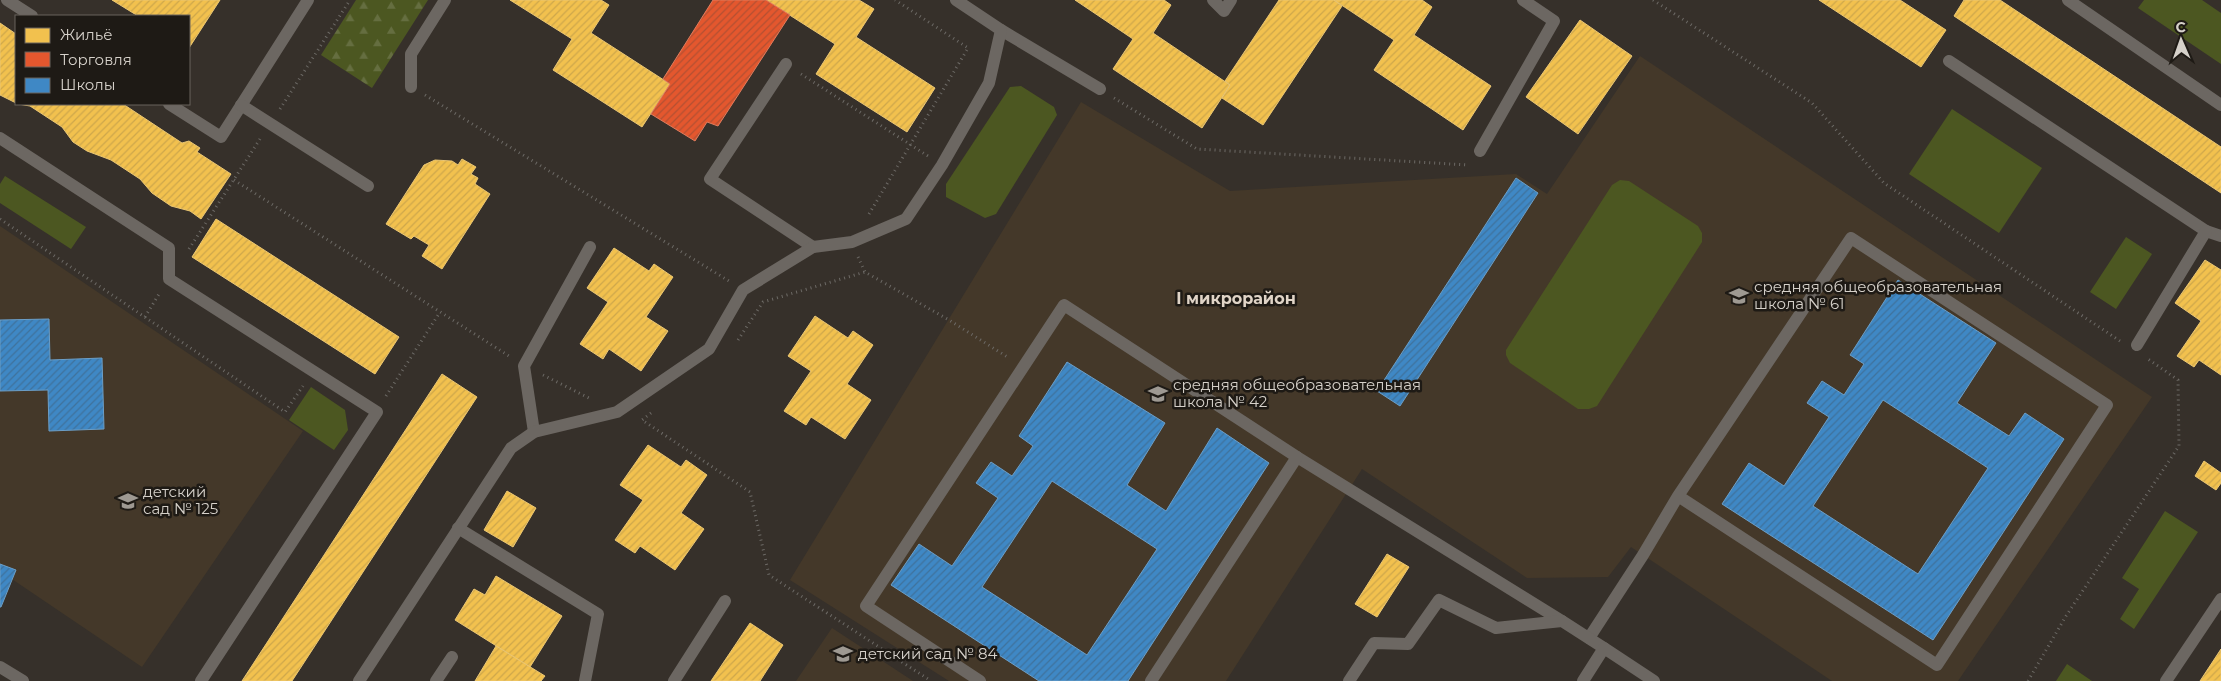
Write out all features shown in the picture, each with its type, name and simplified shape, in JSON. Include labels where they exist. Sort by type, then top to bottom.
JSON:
[{"type":"lane","points":[[7,0],[30,15]]},
{"type":"lane","points":[[171,105],[221,137],[308,0]]},
{"type":"lane","points":[[411,87],[411,54],[445,0]]},
{"type":"lane","points":[[956,0],[1001,30],[1100,90]]},
{"type":"lane","points":[[1213,0],[1224,11],[1231,0]]},
{"type":"lane","points":[[1480,151],[1554,21],[1523,0]]},
{"type":"lane","points":[[2068,0],[2221,105]]},
{"type":"lane","points":[[359,681],[511,448],[534,432],[617,412],[709,349],[743,290],[814,247],[852,242],[906,219],[942,165],[988,83],[1001,30]]},
{"type":"lane","points":[[1949,61],[2206,231],[2221,236]]},
{"type":"lane","points":[[786,64],[710,179],[814,247]]},
{"type":"lane","points":[[241,105],[368,186]]},
{"type":"lane","points":[[0,138],[169,248],[170,279],[377,412],[200,681]]},
{"type":"lane","points":[[2137,344],[2206,231]]},
{"type":"lane","points":[[1589,638],[1643,555],[1678,496],[1851,238],[2107,405],[1937,664],[1678,496]]},
{"type":"lane","points":[[534,432],[524,366],[590,247]]},
{"type":"lane","points":[[980,681],[866,606],[1064,305],[1297,457],[1562,621],[1654,681]]},
{"type":"lane","points":[[1151,681],[1297,457]]},
{"type":"lane","points":[[458,528],[598,614],[585,681]]},
{"type":"lane","points":[[2166,681],[2221,599]]},
{"type":"lane","points":[[1349,681],[1374,643],[1408,644],[1439,600],[1496,628],[1562,621]]},
{"type":"lane","points":[[674,681],[725,601]]},
{"type":"lane","points":[[1583,681],[1604,648]]},
{"type":"lane","points":[[436,681],[452,657]]},
{"type":"lane","points":[[0,666],[23,681]]},
{"type":"path","points":[[145,317],[350,0]]},
{"type":"path","points":[[786,64],[942,165]]},
{"type":"path","points":[[411,87],[743,290]]},
{"type":"path","points":[[1100,90],[1197,149],[1471,165],[1480,151]]},
{"type":"path","points":[[234,180],[524,366],[617,412],[642,420],[750,492],[769,575],[931,681]]},
{"type":"path","points":[[0,219],[285,412],[313,371]]},
{"type":"path","points":[[736,343],[763,302],[864,272]]},
{"type":"path","points":[[377,412],[440,312]]},
{"type":"path","points":[[642,420],[657,409]]},
{"type":"shaded area","points":[[1640,56],[2152,397],[1958,681],[1832,681],[1631,547],[1608,577],[1527,578],[1362,469],[1226,681],[949,681],[790,580],[1081,102],[1230,191],[1516,174],[1547,194]]},
{"type":"shaded area","name":"детский сад № 125","points":[[0,226],[303,431],[142,667],[0,571]]},
{"type":"shaded area","name":"детский сад № 84","points":[[832,628],[913,681],[796,681]]},
{"type":"green space","points":[[356,0],[428,0],[372,88],[321,55]]},
{"type":"green space","points":[[2144,0],[2202,0],[2221,13],[2221,64],[2138,8]]},
{"type":"green space","points":[[1021,86],[1054,107],[1057,115],[996,214],[985,218],[946,197],[946,184],[1010,87]]},
{"type":"green space","points":[[1952,109],[2042,168],[1999,233],[1909,174]]},
{"type":"green space","points":[[5,176],[86,227],[71,249],[0,203],[0,184]]},
{"type":"green space","points":[[1620,180],[1629,181],[1698,226],[1702,233],[1702,242],[1597,406],[1589,409],[1578,409],[1510,363],[1506,350],[1612,185]]},
{"type":"green space","points":[[2126,237],[2152,254],[2116,309],[2090,292]]},
{"type":"green space","points":[[311,387],[345,410],[348,430],[334,450],[289,420]]},
{"type":"green space","points":[[2165,511],[2198,532],[2134,629],[2120,619],[2139,589],[2122,578]]},
{"type":"green space","points":[[2067,664],[2092,681],[2056,681]]},
{"type":"building: Жильё","points":[[112,0],[220,0],[190,46],[190,15],[136,15]]},
{"type":"building: Жильё","points":[[510,0],[601,0],[609,5],[591,33],[670,84],[642,127],[553,70],[572,39]]},
{"type":"building: Жильё","points":[[766,0],[859,0],[874,9],[856,37],[935,88],[907,132],[816,74],[835,44]]},
{"type":"building: Жильё","points":[[1075,0],[1164,0],[1171,5],[1153,33],[1230,85],[1202,128],[1113,69],[1133,39]]},
{"type":"building: Жильё","points":[[1279,0],[1334,0],[1342,6],[1263,125],[1222,98],[1230,85],[1225,81]]},
{"type":"building: Жильё","points":[[1334,0],[1422,0],[1432,7],[1414,35],[1491,86],[1463,130],[1374,70],[1394,40]]},
{"type":"building: Жильё","points":[[1819,0],[1900,0],[1946,30],[1921,67]]},
{"type":"building: Жильё","points":[[1964,0],[2000,0],[2221,147],[2221,193],[1954,16]]},
{"type":"building: Жильё","points":[[1580,20],[1632,56],[1578,134],[1526,97]]},
{"type":"building: Жильё","points":[[0,23],[15,33],[15,102],[0,95]]},
{"type":"building: Жильё","points":[[24,105],[125,105],[182,143],[189,141],[200,148],[197,152],[231,174],[201,219],[190,211],[171,206],[152,193],[140,179],[111,160],[87,151],[73,142],[62,127],[30,106]]},
{"type":"building: Жильё","points":[[462,159],[476,167],[471,174],[478,178],[475,184],[490,194],[442,269],[422,256],[429,245],[414,236],[411,239],[386,224],[424,165],[435,160],[452,161],[458,165]]},
{"type":"building: Жильё","points":[[216,219],[399,337],[375,374],[192,257]]},
{"type":"building: Жильё","points":[[614,248],[649,271],[654,264],[673,277],[646,317],[668,331],[641,371],[609,349],[603,359],[580,344],[608,302],[587,288]]},
{"type":"building: Жильё","points":[[2205,260],[2221,270],[2221,375],[2199,360],[2194,367],[2177,356],[2201,321],[2175,303]]},
{"type":"building: Жильё","points":[[815,316],[848,338],[853,331],[873,345],[847,384],[871,400],[845,439],[811,417],[806,425],[784,411],[811,371],[788,356]]},
{"type":"building: Жильё","points":[[442,374],[477,397],[292,681],[242,681]]},
{"type":"building: Жильё","points":[[648,445],[681,467],[686,460],[707,475],[681,513],[704,529],[675,570],[640,546],[635,553],[615,540],[643,500],[620,485]]},
{"type":"building: Жильё","points":[[2204,461],[2221,473],[2221,483],[2216,490],[2195,476]]},
{"type":"building: Жильё","points":[[507,491],[536,508],[513,547],[484,530]]},
{"type":"building: Жильё","points":[[1387,554],[1409,567],[1377,617],[1355,604]]},
{"type":"building: Жильё","points":[[496,576],[562,616],[530,667],[455,620],[474,589],[485,595]]},
{"type":"building: Жильё","points":[[750,623],[783,645],[760,681],[711,681]]},
{"type":"building: Жильё","points":[[496,646],[545,676],[541,681],[475,681]]},
{"type":"building: Жильё","points":[[2221,649],[2221,681],[2200,681]]},
{"type":"building: Торговля","points":[[713,0],[766,0],[790,15],[718,126],[707,122],[695,141],[651,114],[670,84],[663,79]]},
{"type":"building: Школы","points":[[1516,178],[1538,193],[1400,406],[1377,391]]},
{"type":"building: Школы","points":[[1898,280],[1996,343],[1957,403],[2009,436],[2025,413],[2064,439],[1933,640],[1722,504],[1749,463],[1784,486],[1829,417],[1807,403],[1822,381],[1844,395],[1864,364],[1850,355]],"holes":[[[1883,400],[1988,468],[1918,574],[1813,506]]]},
{"type":"building: Школы","points":[[49,319],[50,360],[102,358],[104,429],[49,431],[48,390],[0,391],[0,320]]},
{"type":"building: Школы","points":[[1067,362],[1165,423],[1127,485],[1166,511],[1217,428],[1269,463],[1128,681],[1039,681],[891,585],[919,544],[952,566],[998,498],[976,483],[991,462],[1012,476],[1033,446],[1019,436]],"holes":[[[1052,481],[1157,549],[1087,655],[982,587]]]},
{"type":"building: Школы","points":[[0,564],[16,570],[1,607],[0,607]]},
{"type":"place","name":"средняя общеобразовательная школа № 61","points":[[1739,296]]},
{"type":"place","name":"средняя общеобразовательная школа № 42","points":[[1158,394]]},
{"type":"place","name":"детский сад № 125","points":[[128,501]]},
{"type":"place","name":"детский сад № 84","points":[[843,654]]},
{"type":"district","name":"I микрорайон","points":[[1236,298]]}]
